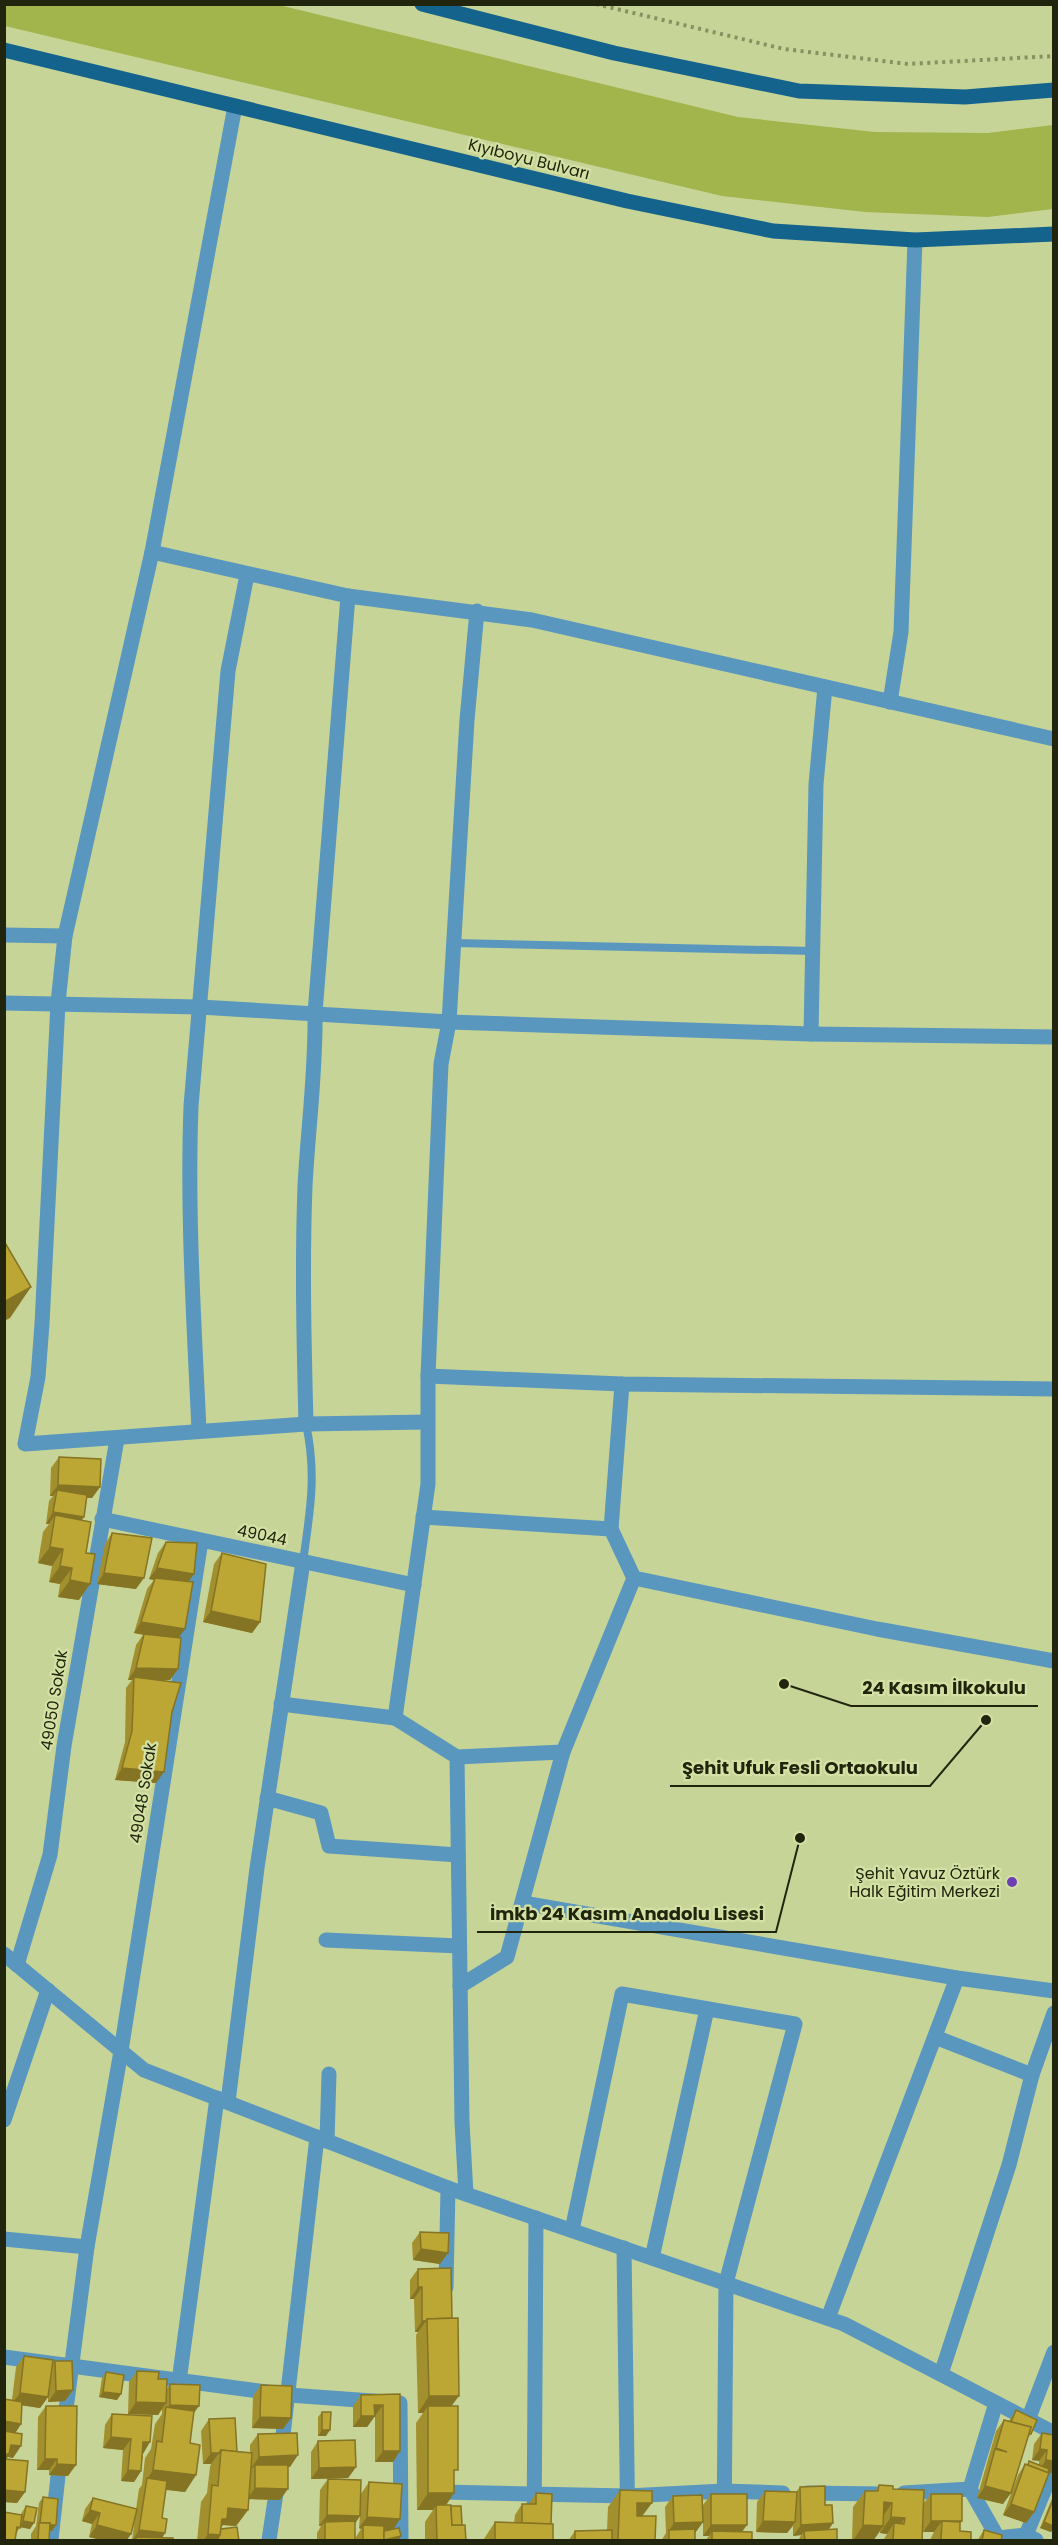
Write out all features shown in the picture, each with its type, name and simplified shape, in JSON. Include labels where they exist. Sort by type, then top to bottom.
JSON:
[{"type":"main road","points":[[422,4],[445,7],[614,52],[799,91],[965,97],[1053,90]]},
{"type":"main road","name":"Kıyıboyu Bulvarı","points":[[4,50],[627,201],[773,231],[915,240],[1053,234]]},
{"type":"street","points":[[235,106],[152,552],[65,936],[58,1003],[38,1377],[25,1444],[306,1424],[427,1422]]},
{"type":"street","points":[[890,702],[901,632],[915,240]]},
{"type":"street","points":[[152,552],[348,596],[477,611],[532,620],[1053,739]]},
{"type":"street","points":[[199,1430],[188,1175],[191,1106],[228,671],[247,575]]},
{"type":"street","points":[[306,1424],[303,1272],[315,1013],[348,596]]},
{"type":"street","points":[[395,1718],[428,1484],[428,1376],[441,1064],[449,1022],[467,720],[477,611]]},
{"type":"street","points":[[811,1034],[816,784],[825,687]]},
{"type":"street","points":[[4,934],[65,936]]},
{"type":"street","points":[[4,1003],[200,1007],[449,1022],[811,1034],[1053,1037]]},
{"type":"street","points":[[428,1376],[622,1384],[1053,1389]]},
{"type":"street","points":[[460,1986],[507,1958],[563,1752],[634,1578],[611,1529],[622,1384]]},
{"type":"street","name":"49050 Sokak","points":[[17,1965],[50,1855],[64,1746],[117,1438]]},
{"type":"street","points":[[423,1516],[611,1529]]},
{"type":"street","name":"49044","points":[[102,1519],[414,1585]]},
{"type":"street","name":"49048 Sokak","points":[[51,2541],[87,2247],[121,2051],[201,1541]]},
{"type":"street","points":[[176,2404],[303,1562]]},
{"type":"street","points":[[634,1578],[877,1629],[1053,1660]]},
{"type":"street","points":[[282,1704],[395,1718],[457,1758],[563,1752]]},
{"type":"street","points":[[457,1758],[459,1946],[466,2194]]},
{"type":"street","points":[[267,1798],[321,1813],[329,1846],[458,1855]]},
{"type":"street","points":[[523,1903],[957,1978],[1053,1991]]},
{"type":"street","points":[[326,1940],[459,1946]]},
{"type":"street","points":[[4,1954],[144,2070],[448,2188],[828,2318],[1053,2433]]},
{"type":"street","points":[[828,2318],[957,1978]]},
{"type":"street","points":[[4,2120],[48,1990]]},
{"type":"street","points":[[572,2230],[622,1994],[795,2024],[726,2283],[724,2541]]},
{"type":"street","points":[[652,2258],[707,2009]]},
{"type":"street","points":[[941,2374],[1009,2166],[1032,2075],[1053,2013]]},
{"type":"street","points":[[935,2037],[1032,2075]]},
{"type":"street","points":[[269,2541],[329,2074]]},
{"type":"street","points":[[446,2305],[448,2188]]},
{"type":"street","points":[[534,2541],[536,2218]]},
{"type":"street","points":[[4,2239],[87,2247]]},
{"type":"street","points":[[624,2248],[628,2541]]},
{"type":"street","points":[[1028,2420],[1053,2352]]},
{"type":"street","points":[[4,2356],[289,2395],[400,2403],[401,2541]]},
{"type":"street","points":[[996,2403],[970,2489],[998,2538],[1031,2538],[1053,2467]]},
{"type":"street","points":[[441,2512],[442,2487],[534,2495],[627,2496],[724,2492],[818,2499],[886,2500],[970,2489]]},
{"type":"lane","points":[[454,943],[813,951]]},
{"type":"lane","points":[[303,1562],[313,1484],[313,1463],[306,1424]]},
{"type":"path","points":[[597,4],[784,49],[908,64],[1053,56]]},
{"type":"shaded area","points":[[5,4],[279,5],[738,117],[875,132],[988,133],[1053,125],[1053,209],[988,217],[865,212],[722,196],[5,26]]},
{"type":"building","points":[[4,1241],[31,1287],[4,1302]]},
{"type":"building","points":[[59,1457],[101,1459],[100,1487],[58,1485]]},
{"type":"building","points":[[57,1490],[87,1495],[84,1517],[53,1512]]},
{"type":"building","points":[[55,1515],[91,1522],[86,1553],[95,1554],[90,1584],[70,1580],[72,1568],[60,1566],[63,1549],[50,1547]]},
{"type":"building","points":[[112,1533],[152,1538],[144,1578],[104,1573]]},
{"type":"building","points":[[166,1542],[197,1543],[194,1574],[157,1568]]},
{"type":"building","points":[[222,1553],[266,1564],[260,1622],[211,1611]]},
{"type":"building","points":[[155,1578],[193,1582],[185,1629],[141,1622]]},
{"type":"building","points":[[144,1634],[181,1638],[178,1669],[136,1668]]},
{"type":"building","points":[[134,1677],[181,1683],[172,1712],[164,1772],[122,1768],[132,1731]]},
{"type":"building","points":[[420,2232],[449,2233],[448,2253],[421,2249]]},
{"type":"building","points":[[451,2268],[452,2318],[422,2321],[422,2287],[418,2287],[418,2269]]},
{"type":"building","points":[[458,2318],[459,2396],[429,2396],[427,2319]]},
{"type":"building","points":[[24,2356],[53,2360],[48,2397],[20,2393]]},
{"type":"building","points":[[55,2361],[72,2361],[73,2390],[56,2391]]},
{"type":"building","points":[[137,2371],[159,2372],[158,2379],[167,2379],[166,2403],[136,2402]]},
{"type":"building","points":[[106,2372],[124,2375],[121,2394],[103,2392]]},
{"type":"building","points":[[170,2384],[200,2385],[199,2406],[170,2405]]},
{"type":"building","points":[[261,2385],[292,2386],[291,2418],[260,2417]]},
{"type":"building","points":[[400,2394],[400,2451],[383,2451],[383,2405],[374,2405],[375,2416],[361,2416],[361,2395]]},
{"type":"building","points":[[4,2399],[22,2402],[21,2424],[4,2421]]},
{"type":"building","points":[[46,2406],[77,2406],[76,2465],[57,2464],[57,2459],[45,2459]]},
{"type":"building","points":[[428,2406],[458,2406],[458,2470],[454,2470],[454,2493],[428,2493]]},
{"type":"building","points":[[166,2407],[194,2411],[190,2443],[200,2445],[196,2475],[153,2470],[157,2441],[162,2442]]},
{"type":"building","points":[[1016,2410],[1037,2420],[1031,2434],[1029,2433],[1031,2427],[1011,2422]]},
{"type":"building","points":[[322,2412],[331,2412],[330,2430],[322,2430]]},
{"type":"building","points":[[112,2414],[152,2416],[150,2442],[143,2442],[141,2471],[128,2470],[131,2439],[111,2437]]},
{"type":"building","points":[[235,2418],[237,2452],[221,2450],[219,2453],[211,2453],[209,2419]]},
{"type":"building","points":[[1004,2420],[1031,2427],[1011,2493],[985,2486],[995,2449],[1007,2452],[996,2448]]},
{"type":"building","points":[[4,2431],[22,2434],[21,2446],[11,2445],[9,2454],[4,2454]]},
{"type":"building","points":[[297,2433],[298,2455],[259,2457],[258,2434]]},
{"type":"building","points":[[1042,2433],[1053,2435],[1053,2461],[1046,2460],[1047,2450],[1040,2449]]},
{"type":"building","points":[[355,2440],[356,2467],[319,2468],[318,2441]]},
{"type":"building","points":[[221,2450],[252,2453],[248,2510],[228,2508],[227,2519],[222,2519],[220,2535],[208,2534],[212,2485],[218,2486]]},
{"type":"building","points":[[4,2459],[28,2461],[25,2492],[4,2490]]},
{"type":"building","points":[[1029,2461],[1049,2469],[1048,2473],[1028,2465]]},
{"type":"building","points":[[1025,2464],[1049,2473],[1034,2512],[1011,2504]]},
{"type":"building","points":[[255,2465],[288,2465],[288,2489],[255,2488]]},
{"type":"building","points":[[147,2478],[167,2481],[162,2518],[167,2519],[165,2533],[139,2530]]},
{"type":"building","points":[[328,2479],[361,2480],[360,2516],[327,2515]]},
{"type":"building","points":[[369,2482],[402,2484],[400,2519],[367,2517]]},
{"type":"building","points":[[879,2485],[893,2486],[893,2489],[924,2490],[922,2541],[893,2541],[894,2523],[904,2524],[905,2518],[891,2517],[892,2503],[884,2502],[883,2526],[863,2525],[865,2491],[878,2491]]},
{"type":"building","points":[[825,2486],[825,2505],[832,2505],[833,2523],[801,2525],[800,2487]]},
{"type":"building","points":[[620,2490],[652,2491],[652,2503],[637,2503],[637,2516],[656,2516],[655,2541],[618,2541]]},
{"type":"building","points":[[765,2491],[797,2492],[795,2522],[763,2521]]},
{"type":"building","points":[[536,2493],[552,2494],[551,2524],[522,2523],[522,2504],[536,2504]]},
{"type":"building","points":[[711,2494],[747,2494],[747,2525],[711,2525]]},
{"type":"building","points":[[931,2494],[962,2494],[962,2521],[931,2521]]},
{"type":"building","points":[[702,2495],[703,2522],[674,2523],[673,2496]]},
{"type":"building","points":[[43,2497],[58,2499],[56,2525],[40,2523]]},
{"type":"building","points":[[93,2498],[137,2509],[131,2534],[97,2525],[100,2513],[90,2510]]},
{"type":"building","points":[[1053,2500],[1053,2526],[1044,2522]]},
{"type":"building","points":[[436,2505],[451,2505],[452,2525],[465,2525],[466,2541],[437,2541]]},
{"type":"building","points":[[26,2506],[37,2508],[34,2523],[23,2521]]},
{"type":"building","points":[[451,2506],[461,2506],[462,2525],[452,2525]]},
{"type":"building","points":[[4,2512],[22,2515],[15,2541],[4,2541]]},
{"type":"building","points":[[355,2521],[355,2541],[325,2541],[325,2522]]},
{"type":"building","points":[[942,2521],[960,2522],[960,2531],[971,2532],[971,2541],[941,2541]]},
{"type":"building","points":[[495,2522],[553,2524],[553,2541],[495,2541]]},
{"type":"building","points":[[39,2523],[50,2523],[49,2541],[38,2541]]},
{"type":"building","points":[[363,2525],[384,2526],[384,2541],[363,2541]]},
{"type":"building","points":[[237,2527],[239,2541],[218,2541],[221,2529]]},
{"type":"building","points":[[399,2528],[401,2536],[384,2540],[384,2531]]},
{"type":"building","points":[[695,2529],[695,2541],[669,2541],[669,2530]]},
{"type":"building","points":[[837,2529],[837,2541],[805,2541],[804,2531]]},
{"type":"building","points":[[612,2530],[612,2541],[575,2541],[575,2531]]},
{"type":"building","points":[[984,2530],[1002,2535],[1001,2541],[982,2541]]},
{"type":"building","points":[[712,2531],[752,2532],[752,2541],[712,2541]]},
{"type":"building","points":[[136,2537],[173,2538],[173,2541],[136,2541]]},
{"type":"place","name":"24 Kasım İlkokulu","points":[[784,1684]]},
{"type":"place","name":"Şehit Ufuk Fesli Ortaokulu","points":[[986,1720]]},
{"type":"place","name":"İmkb 24 Kasım Anadolu Lisesi","points":[[800,1838]]},
{"type":"place","name":"Şehit Yavuz Öztürk Halk Eğitim Merkezi","points":[[1012,1882]]}]
